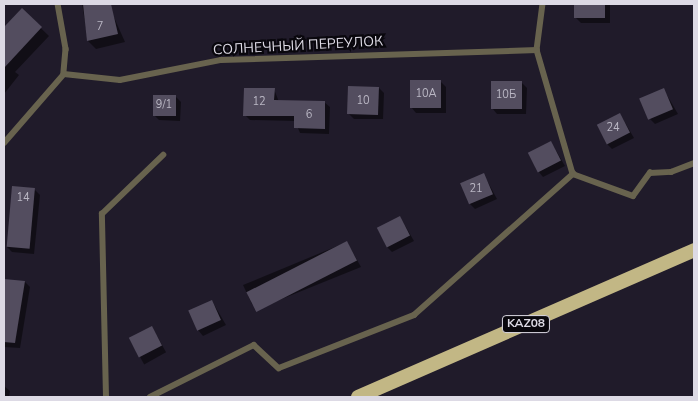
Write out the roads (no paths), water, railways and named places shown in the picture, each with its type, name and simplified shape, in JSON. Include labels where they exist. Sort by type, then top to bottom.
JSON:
[{"type":"highway","name":"KAZ08","points":[[358,397],[694,250]]},
{"type":"lane","points":[[4,143],[64,74],[66,48],[58,4]]},
{"type":"lane","points":[[543,4],[536,50],[573,174]]},
{"type":"lane","name":"СОЛНЕЧНЫЙ ПЕРЕУЛОК","points":[[64,74],[120,80],[221,60],[536,50]]},
{"type":"lane","points":[[106,397],[102,214],[163,155]]},
{"type":"lane","points":[[573,174],[633,196],[650,173],[671,172],[694,163]]},
{"type":"lane","points":[[150,397],[254,345],[279,368],[414,315],[573,174]]}]
